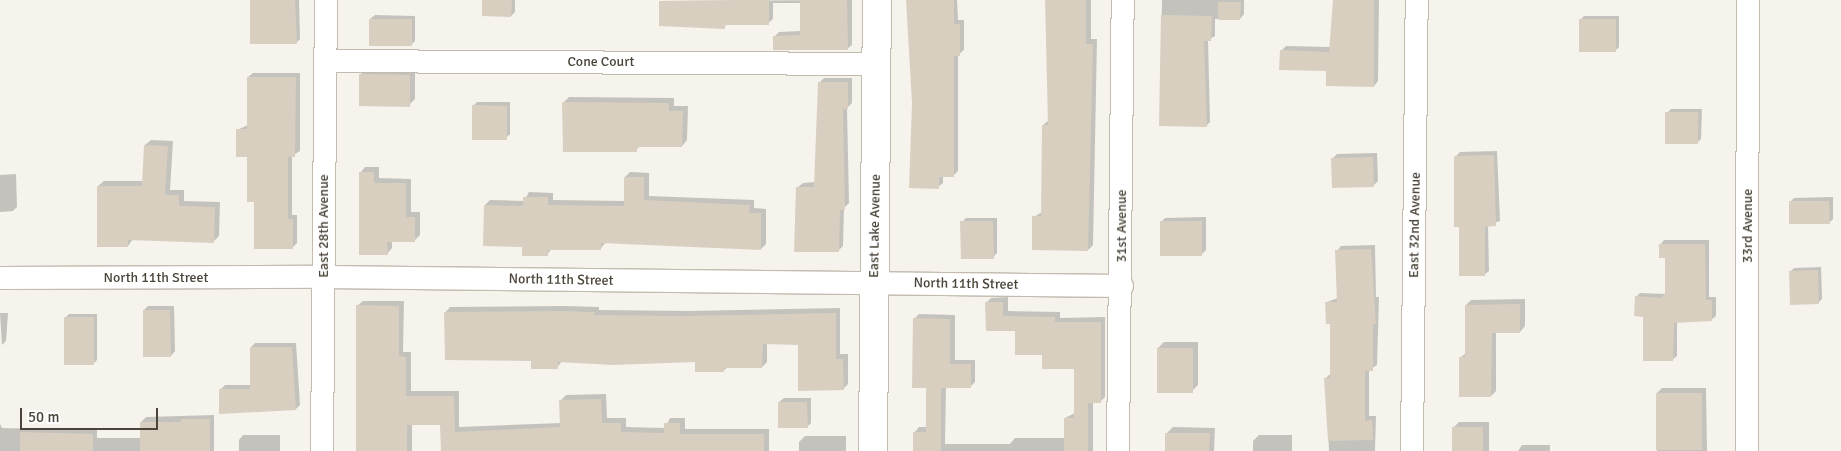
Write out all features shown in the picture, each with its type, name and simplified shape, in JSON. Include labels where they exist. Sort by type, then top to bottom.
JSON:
[{"type":"street","name":"East 28th Avenue","points":[[322,451],[326,0]]},
{"type":"street","name":"East Lake Avenue","points":[[873,451],[877,0]]},
{"type":"street","name":"31st Avenue","points":[[1118,451],[1122,286],[1123,0]]},
{"type":"street","name":"East 32nd Avenue","points":[[1412,451],[1417,0]]},
{"type":"street","name":"33rd Avenue","points":[[1747,451],[1748,0]]},
{"type":"street","name":"Cone Court","points":[[326,61],[877,64]]},
{"type":"street","name":"North 11th Street","points":[[0,278],[324,277],[1122,286]]},
{"type":"building","points":[[250,0],[295,0],[297,44],[250,44]]},
{"type":"building","points":[[482,0],[512,0],[511,17],[482,16]]},
{"type":"building","points":[[769,0],[769,25],[725,25],[725,29],[659,26],[659,1]]},
{"type":"building","points":[[800,0],[847,0],[848,50],[773,50],[773,36],[800,35]]},
{"type":"building","points":[[906,0],[954,0],[954,24],[960,24],[960,56],[954,56],[954,177],[939,177],[939,189],[909,188],[912,103]]},
{"type":"building","points":[[1045,0],[1086,0],[1086,44],[1093,44],[1088,251],[1032,250],[1032,216],[1041,216],[1042,125],[1048,125]]},
{"type":"building","points":[[1333,0],[1374,0],[1374,87],[1326,86],[1326,71],[1279,70],[1280,50],[1329,52]]},
{"type":"building","points":[[1218,2],[1241,2],[1240,20],[1218,20]]},
{"type":"building","points":[[1161,15],[1212,16],[1211,41],[1204,41],[1207,127],[1159,126]]},
{"type":"building","points":[[369,19],[412,19],[412,46],[369,46]]},
{"type":"building","points":[[1579,19],[1616,19],[1616,52],[1579,52]]},
{"type":"building","points":[[359,74],[410,75],[410,107],[359,106]]},
{"type":"building","points":[[247,77],[296,77],[295,157],[288,157],[288,219],[293,219],[293,249],[254,249],[254,202],[247,202],[247,157],[236,157],[236,129],[247,129]]},
{"type":"building","points":[[818,82],[848,82],[848,109],[843,109],[845,210],[840,210],[839,252],[794,252],[796,187],[814,187]]},
{"type":"building","points":[[562,102],[669,103],[669,111],[683,111],[682,147],[637,147],[637,152],[563,152]]},
{"type":"building","points":[[472,105],[507,106],[507,140],[472,140]]},
{"type":"building","points":[[1665,112],[1698,112],[1698,144],[1665,144]]},
{"type":"building","points":[[144,145],[168,146],[165,195],[179,195],[179,206],[215,207],[214,243],[128,240],[128,247],[97,247],[97,186],[142,186]]},
{"type":"building","points":[[1494,155],[1496,226],[1485,227],[1485,276],[1459,276],[1459,227],[1454,227],[1454,156]]},
{"type":"building","points":[[1373,157],[1374,187],[1332,188],[1331,158]]},
{"type":"building","points":[[359,172],[374,172],[374,183],[406,183],[406,217],[415,217],[415,242],[387,242],[388,255],[359,255]]},
{"type":"building","points":[[624,177],[644,177],[644,200],[750,205],[749,213],[761,213],[761,250],[601,243],[601,250],[548,250],[548,256],[522,256],[522,247],[483,246],[484,205],[523,206],[523,197],[548,197],[548,205],[624,206]]},
{"type":"building","points":[[1789,201],[1829,201],[1830,224],[1789,224]]},
{"type":"building","points":[[960,221],[993,221],[994,259],[961,259]]},
{"type":"building","points":[[1160,221],[1202,221],[1202,256],[1160,256]]},
{"type":"building","points":[[1659,244],[1705,244],[1706,300],[1712,300],[1712,321],[1674,323],[1673,361],[1643,361],[1643,317],[1634,316],[1635,296],[1662,298],[1665,293],[1665,258],[1659,258]]},
{"type":"building","points":[[1371,249],[1376,324],[1373,324],[1373,371],[1365,371],[1365,421],[1372,420],[1373,440],[1328,441],[1324,378],[1330,378],[1330,324],[1326,324],[1325,302],[1337,302],[1335,250]]},
{"type":"building","points":[[1818,270],[1819,304],[1790,305],[1789,271]]},
{"type":"building","points":[[985,302],[1003,302],[1003,316],[1055,317],[1055,322],[1101,322],[1101,403],[1088,403],[1088,451],[1064,451],[1064,418],[1074,418],[1074,369],[1042,369],[1042,355],[1015,355],[1015,331],[986,331]]},
{"type":"building","points":[[1520,304],[1520,333],[1492,333],[1491,397],[1459,397],[1459,357],[1465,357],[1465,305]]},
{"type":"building","points":[[356,305],[399,306],[399,356],[406,357],[406,396],[454,396],[455,432],[560,427],[559,400],[601,399],[602,423],[621,423],[621,432],[664,433],[664,423],[680,423],[680,434],[764,434],[764,451],[441,451],[440,425],[407,425],[407,451],[356,451]]},
{"type":"building","points":[[143,310],[170,310],[171,357],[143,357]]},
{"type":"building","points":[[444,312],[594,312],[594,315],[683,316],[836,313],[836,359],[843,359],[844,390],[798,391],[798,345],[763,344],[762,368],[724,368],[724,372],[695,372],[695,362],[613,365],[558,362],[558,369],[531,369],[531,361],[445,360]]},
{"type":"building","points":[[64,317],[94,317],[94,365],[64,365]]},
{"type":"building","points":[[913,318],[950,319],[950,364],[971,364],[971,388],[941,388],[941,451],[913,451],[913,432],[926,432],[926,388],[912,388]]},
{"type":"building","points":[[250,347],[292,347],[296,410],[219,414],[219,389],[250,389]]},
{"type":"building","points":[[1157,348],[1193,348],[1193,393],[1157,393]]},
{"type":"building","points":[[1656,393],[1702,393],[1702,450],[1656,450]]},
{"type":"building","points":[[778,402],[807,402],[808,428],[778,428]]},
{"type":"building","points":[[181,419],[210,419],[210,451],[140,451],[140,422],[181,422]]},
{"type":"building","points":[[1452,427],[1483,427],[1483,451],[1452,451]]},
{"type":"building","points":[[20,432],[93,434],[93,451],[20,451]]},
{"type":"building","points":[[1165,433],[1210,433],[1209,451],[1165,451]]}]
